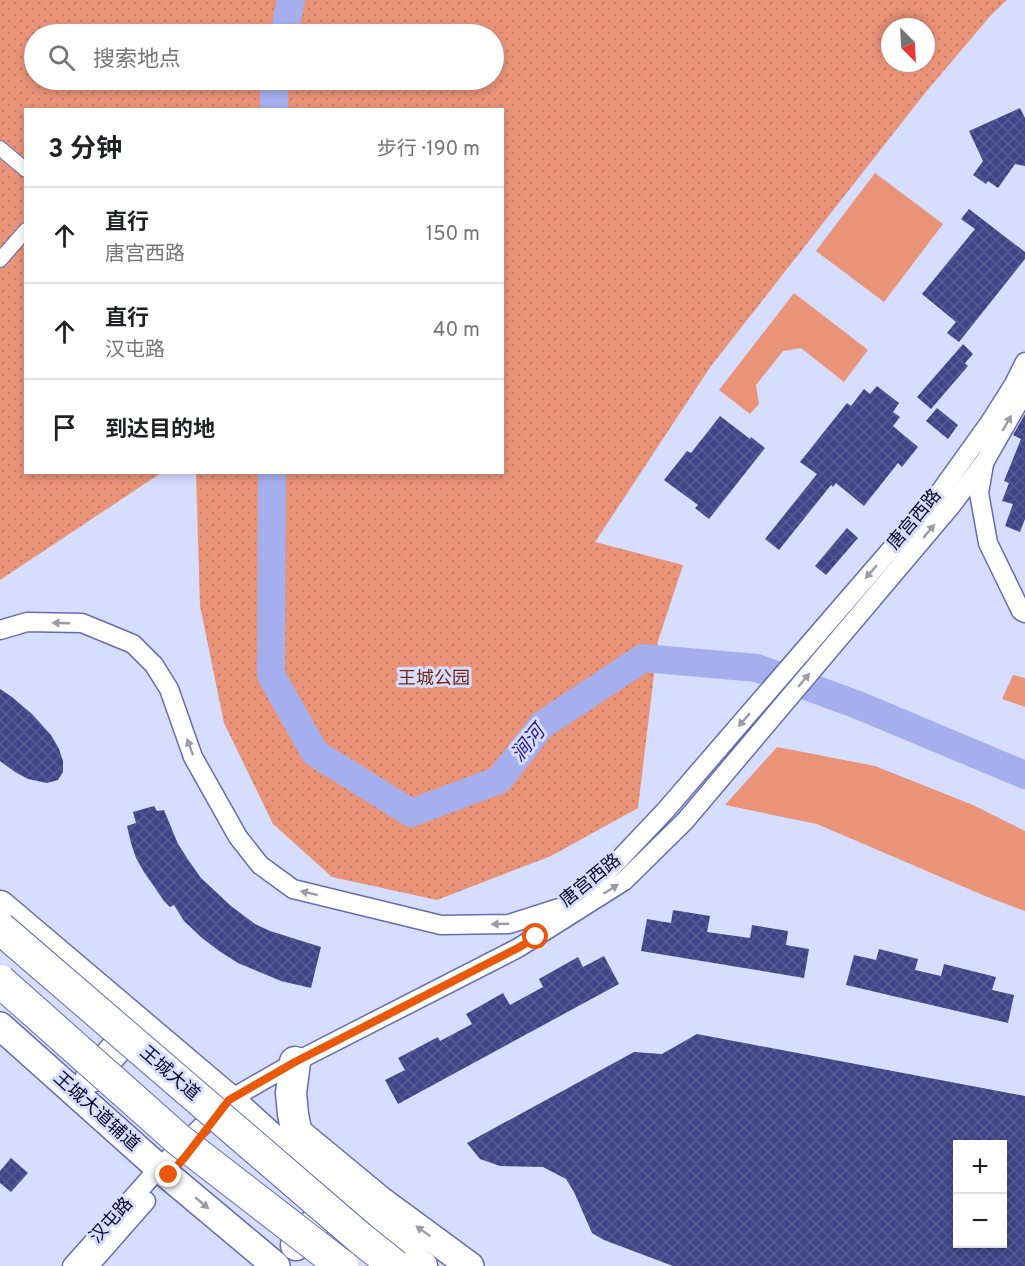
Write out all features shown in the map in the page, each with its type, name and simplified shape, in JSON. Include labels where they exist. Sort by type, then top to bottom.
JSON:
[{"type":"highway","name":"王城大道","points":[[0,928],[351,1231],[415,1266]]},
{"type":"highway","points":[[0,981],[174,1158],[342,1266]]},
{"type":"highway","points":[[0,999],[174,1158],[324,1266]]},
{"type":"main road","points":[[0,906],[229,1100],[415,1266]]},
{"type":"main road","points":[[0,999],[91,1077],[280,1260],[324,1266]]},
{"type":"main road","points":[[91,1077],[138,1024]]},
{"type":"main road","name":"王城大道辅道","points":[[0,1026],[174,1158]]},
{"type":"main road","points":[[295,1062],[291,1093],[292,1114],[296,1130],[315,1167],[337,1198]]},
{"type":"main road","points":[[296,1130],[379,1199],[470,1266]]},
{"type":"main road","points":[[280,1260],[337,1198]]},
{"type":"street","points":[[0,148],[24,168]]},
{"type":"street","points":[[0,260],[24,232]]},
{"type":"street","name":"唐宫西路","points":[[229,1100],[295,1062],[518,948],[624,881],[684,821],[944,501],[972,448],[1014,384],[1025,362]]},
{"type":"street","name":"唐宫西路","points":[[0,630],[27,622],[82,623],[133,644],[154,665],[169,689],[193,757],[238,837],[260,865],[292,889],[441,926],[509,924],[562,907],[612,867],[944,501],[985,461],[1025,391]]},
{"type":"street","points":[[972,448],[985,461],[979,494],[988,543],[1021,610],[1025,613]]},
{"type":"street","name":"汉屯路","points":[[72,1266],[229,1100]]},
{"type":"street","name":"汉屯路","points":[[89,1266],[174,1158]]},
{"type":"green space","name":"王城公园","points":[[0,0],[1007,0],[992,14],[925,93],[711,366],[595,542],[683,565],[658,641],[638,808],[551,856],[437,900],[332,877],[273,824],[224,723],[200,606],[196,474],[504,474],[504,108],[24,108],[24,474],[159,474],[0,580]]},
{"type":"green space","points":[[875,173],[943,224],[884,302],[816,251]]},
{"type":"green space","points":[[794,293],[868,350],[844,382],[801,348],[783,351],[756,385],[759,404],[750,414],[719,390]]},
{"type":"green space","points":[[1013,675],[1025,678],[1025,707],[1002,699]]},
{"type":"green space","points":[[777,747],[875,766],[973,805],[1025,831],[1025,911],[817,824],[725,805]]},
{"type":"building","points":[[1020,108],[1025,118],[1025,166],[1015,164],[998,188],[988,181],[986,184],[973,175],[983,161],[969,131]]},
{"type":"building","points":[[969,209],[1025,252],[1025,259],[959,342],[947,333],[956,322],[922,294],[975,229],[961,219]]},
{"type":"building","points":[[963,344],[973,354],[965,363],[968,366],[931,409],[917,397]]},
{"type":"building","points":[[877,386],[899,403],[893,412],[900,417],[893,426],[918,447],[902,467],[898,463],[864,506],[836,483],[833,487],[831,485],[779,550],[765,539],[817,474],[800,462],[847,403],[851,406],[864,389],[870,394]]},
{"type":"building","points":[[937,408],[958,425],[948,439],[926,421]]},
{"type":"building","points":[[1025,414],[1025,519],[1020,532],[1005,526],[1013,504],[1002,501],[1009,483],[1004,481],[1021,439],[1013,435]]},
{"type":"building","points":[[720,416],[765,448],[709,519],[695,508],[698,505],[664,480],[687,451],[691,453]]},
{"type":"building","points":[[847,528],[858,538],[826,575],[815,566]]},
{"type":"building","points":[[0,689],[32,714],[51,735],[63,761],[63,772],[58,780],[47,783],[28,779],[0,761]]},
{"type":"building","points":[[154,806],[157,811],[164,810],[178,844],[201,878],[231,906],[255,924],[270,931],[321,947],[311,988],[281,981],[238,963],[202,938],[184,921],[174,905],[170,907],[164,901],[136,858],[127,826],[136,823],[133,812]]},
{"type":"building","points":[[673,910],[710,916],[707,932],[750,938],[752,925],[788,931],[786,945],[809,949],[804,978],[641,951],[647,919],[671,923]]},
{"type":"building","points":[[879,949],[918,959],[915,970],[941,976],[944,964],[996,977],[992,990],[1014,995],[1008,1023],[846,985],[854,955],[876,960]]},
{"type":"building","points":[[604,956],[619,984],[398,1104],[385,1080],[405,1070],[398,1058],[438,1037],[440,1041],[472,1024],[466,1014],[503,993],[510,1005],[543,987],[539,979],[578,957],[583,967]]},
{"type":"building","points":[[697,1034],[1025,1096],[1025,1266],[673,1266],[604,1240],[592,1233],[566,1179],[543,1167],[500,1166],[480,1159],[467,1143],[634,1052],[662,1054]]},
{"type":"building","points":[[11,1158],[28,1173],[11,1192],[0,1183],[0,1171]]},
{"type":"waterway","name":"涧河","points":[[286,24],[291,0]]},
{"type":"waterway","name":"涧河","points":[[274,90],[274,108]]},
{"type":"waterway","name":"涧河","points":[[272,474],[271,675],[315,753],[411,813],[499,780],[542,725],[643,658],[757,668],[858,705],[1025,775]]},
{"type":"route","points":[[169,1175],[229,1100],[295,1062],[536,937]]}]
